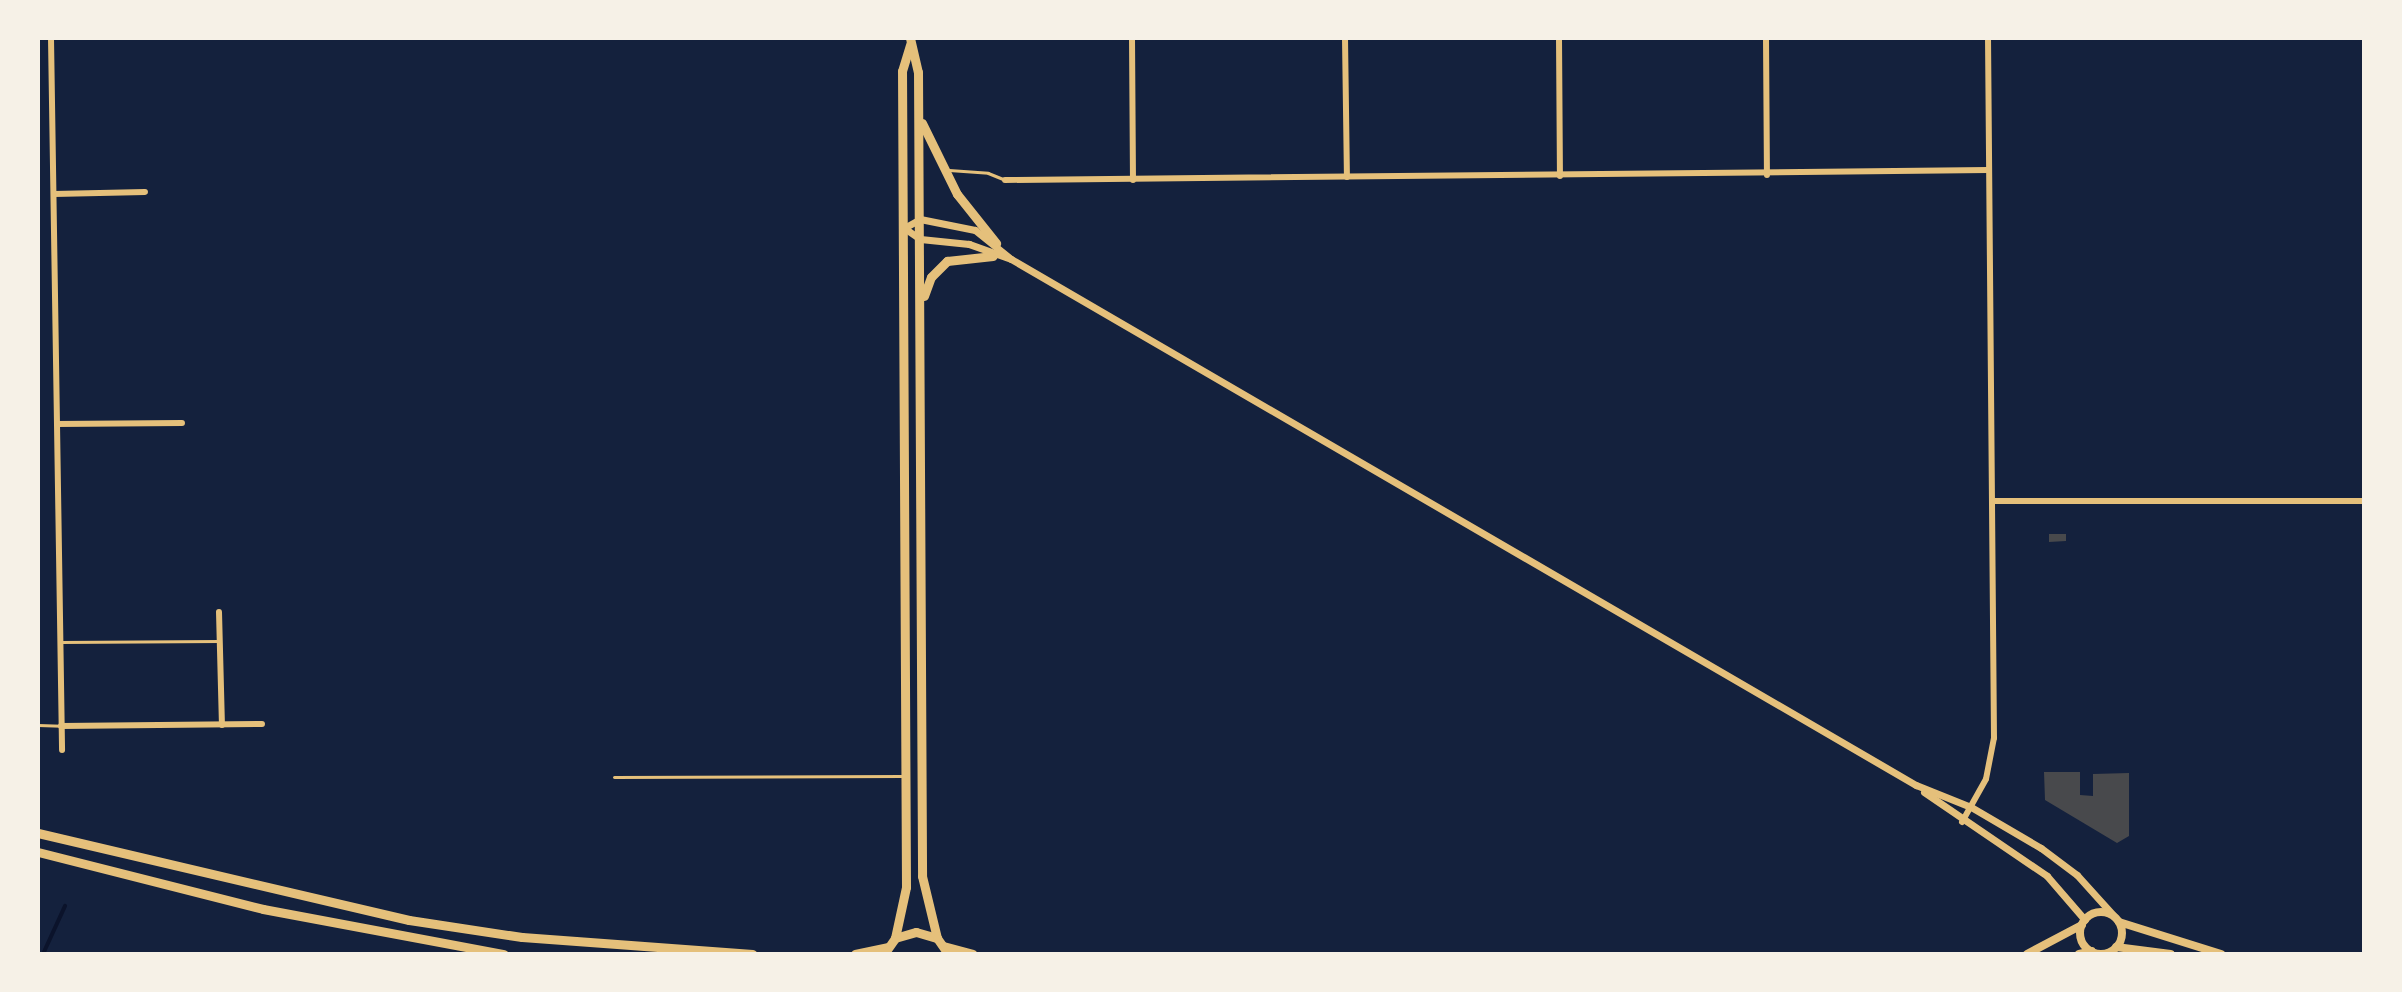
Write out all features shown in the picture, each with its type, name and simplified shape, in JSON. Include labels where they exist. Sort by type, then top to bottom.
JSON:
[{"type":"highway","points":[[910,41],[918,72],[919,116],[922,876],[943,946]]},
{"type":"highway","points":[[855,954],[885,951],[895,938],[906,887],[902,71],[910,41]]},
{"type":"highway","points":[[919,116],[939,164],[996,243]]},
{"type":"highway","points":[[921,310],[931,277],[947,261],[993,256]]},
{"type":"highway","points":[[38,833],[409,920],[522,937],[752,954]]},
{"type":"highway","points":[[38,852],[278,912],[504,954]]},
{"type":"highway","points":[[895,938],[916,932],[943,946]]},
{"type":"main road","points":[[2027,954],[2084,923],[2096,913],[2221,954]]},
{"type":"main road","points":[[2084,923],[2083,943],[2092,951],[2103,954],[2116,947],[2122,935],[2116,919]]},
{"type":"main road","points":[[943,946],[973,954]]},
{"type":"main road","points":[[2116,947],[2171,954]]},
{"type":"main road","points":[[2079,954],[2092,951]]},
{"type":"street","points":[[51,38],[62,750]]},
{"type":"street","points":[[1132,38],[1133,180]]},
{"type":"street","points":[[1345,38],[1347,177]]},
{"type":"street","points":[[1559,38],[1560,176]]},
{"type":"street","points":[[1766,38],[1767,175]]},
{"type":"street","points":[[1962,822],[1986,779],[1994,738],[1988,38]]},
{"type":"street","points":[[1005,180],[1767,175],[1988,170]]},
{"type":"street","points":[[54,194],[145,192]]},
{"type":"street","points":[[1011,259],[993,256],[969,244],[920,239],[904,228],[920,219],[975,230],[996,243],[1011,259],[1916,785],[1971,807],[2058,860],[2116,919]]},
{"type":"street","points":[[57,424],[182,423]]},
{"type":"street","points":[[1992,501],[2364,501]]},
{"type":"street","points":[[219,612],[222,725]]},
{"type":"street","points":[[61,726],[262,724]]},
{"type":"street","points":[[1916,785],[1962,822],[2047,876],[2084,923]]},
{"type":"lane","points":[[939,164],[951,171],[988,173],[1005,180]]},
{"type":"lane","points":[[60,642],[220,641]]},
{"type":"lane","points":[[38,725],[61,726]]},
{"type":"lane","points":[[614,777],[906,776]]},
{"type":"building","points":[[2049,534],[2066,534],[2066,541],[2049,542]]},
{"type":"building","points":[[2044,772],[2080,772],[2080,795],[2093,796],[2093,774],[2129,773],[2129,836],[2117,843],[2045,800]]},
{"type":"waterway","points":[[43,954],[65,906]]}]
